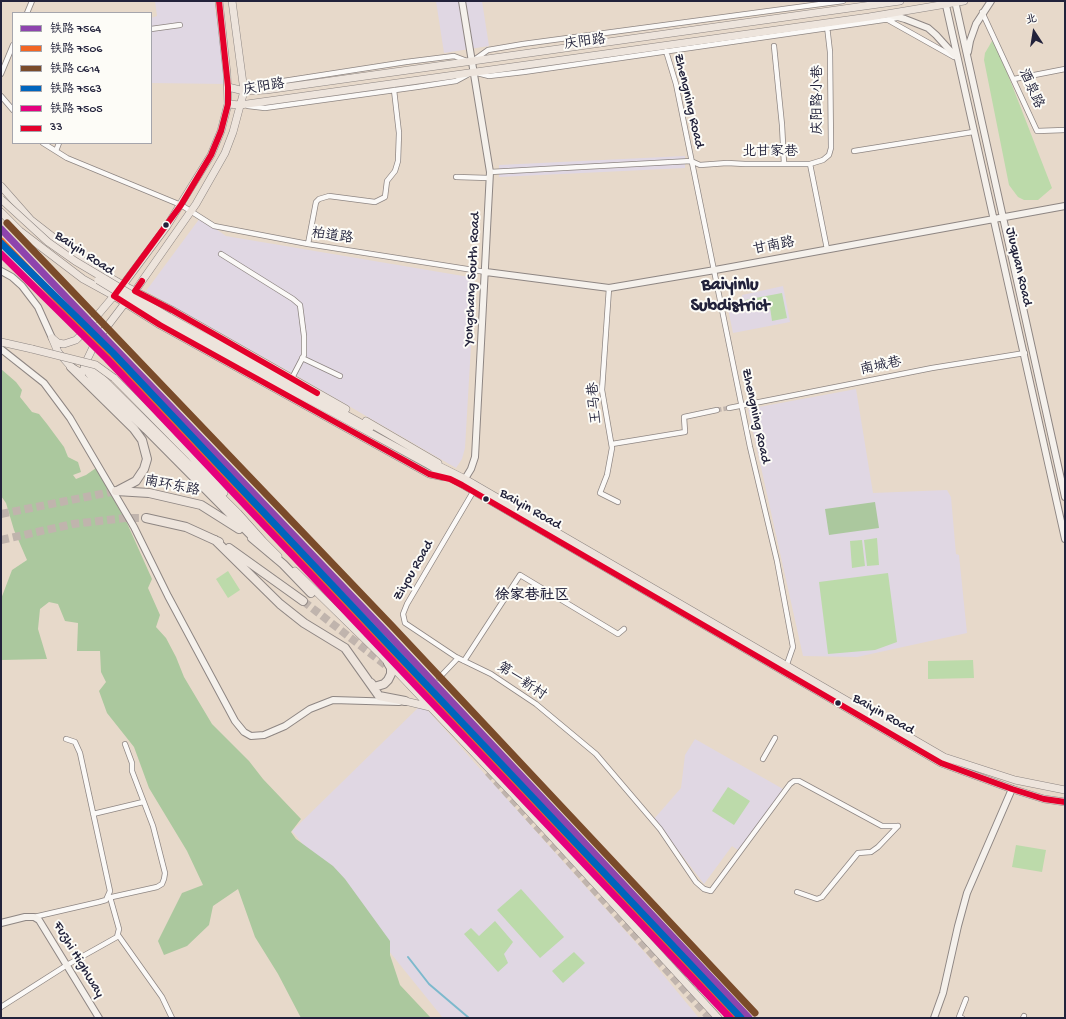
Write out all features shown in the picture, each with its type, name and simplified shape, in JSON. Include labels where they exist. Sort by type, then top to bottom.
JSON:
[{"type":"highway","points":[[84,364],[89,374],[97,383],[146,429],[256,540]]},
{"type":"highway","name":"南环东路","points":[[71,368],[134,429],[142,440],[147,459],[144,469],[136,482],[116,491],[149,493],[201,505],[256,540],[283,564],[311,593]]},
{"type":"highway","points":[[146,518],[186,527],[215,540],[240,555],[303,601]]},
{"type":"highway","points":[[215,540],[280,604],[304,623],[345,648],[379,696],[405,701]]},
{"type":"highway","points":[[371,683],[374,687],[384,684],[388,680],[391,674],[391,668],[388,663]]},
{"type":"main road","points":[[52,338],[58,343],[64,344],[76,340],[123,285],[181,205],[211,155],[221,131],[228,104],[228,87],[219,1]]},
{"type":"main road","points":[[1,271],[12,277],[22,286],[38,307],[58,352],[71,368],[83,372],[84,364],[96,341],[135,291],[190,210],[196,204],[228,146],[244,91],[232,1]]},
{"type":"main road","name":"Yongchang South Road","points":[[462,1],[490,175],[475,457],[471,469],[463,482]]},
{"type":"main road","points":[[878,5],[886,1]]},
{"type":"main road","name":"庆阳路","points":[[228,87],[244,91],[266,90],[900,1]]},
{"type":"main road","name":"庆阳路","points":[[228,104],[240,105],[473,72],[665,49],[886,17],[945,3],[964,1]]},
{"type":"main road","points":[[967,58],[972,33],[982,12],[991,1]]},
{"type":"main road","name":"Jiuquan Road","points":[[955,2],[1065,497]]},
{"type":"main road","name":"Jiuquan Road","points":[[945,3],[973,132],[1025,354],[1065,539]]},
{"type":"main road","points":[[886,17],[899,18],[928,28],[957,59]]},
{"type":"main road","points":[[1,186],[31,220],[90,266],[172,310],[292,378],[451,476]]},
{"type":"main road","name":"Baiyin Road","points":[[1,199],[48,242],[75,261],[168,316],[463,482],[784,669],[941,763],[1012,789],[1044,799],[1065,802]]},
{"type":"main road","name":"Baiyin Road","points":[[1,206],[46,245],[72,265],[165,321],[429,463]]},
{"type":"main road","name":"甘南路","points":[[486,272],[609,288],[1065,206]]},
{"type":"main road","points":[[1,212],[20,231],[81,277],[160,325],[429,474],[451,476]]},
{"type":"main road","points":[[1,342],[96,365],[114,378],[195,460],[236,507],[238,512]]},
{"type":"main road","points":[[1,349],[44,383],[70,418],[134,527],[171,603],[236,721],[244,732],[251,736],[264,735],[285,726],[310,709],[333,700],[405,701],[430,707]]},
{"type":"main road","points":[[84,364],[92,368],[238,512],[263,541],[332,606],[388,663],[522,803],[718,1018]]},
{"type":"main road","name":"Baiyin Road","points":[[463,482],[473,492],[784,669],[944,757],[1015,780],[1065,790]]},
{"type":"main road","points":[[934,1018],[943,993],[967,893],[1012,789]]},
{"type":"main road","points":[[1,924],[25,917],[34,917]]},
{"type":"main road","name":"Fuzhi Highway","points":[[34,917],[39,920],[99,1018]]},
{"type":"street","points":[[27,12],[32,1]]},
{"type":"street","points":[[472,62],[488,50],[843,1]]},
{"type":"street","points":[[866,1],[878,5]]},
{"type":"street","name":"酒泉路","points":[[982,12],[1037,131],[1065,130]]},
{"type":"street","points":[[886,17],[957,59]]},
{"type":"street","points":[[152,29],[180,25]]},
{"type":"street","name":"庆阳路小巷","points":[[810,164],[823,160],[829,156],[831,148],[830,52],[826,26]]},
{"type":"street","points":[[774,46],[782,125],[784,164]]},
{"type":"street","points":[[1,74],[12,47]]},
{"type":"street","name":"Zhengning Road","points":[[665,49],[676,84],[742,406],[777,561],[793,647],[784,669]]},
{"type":"street","points":[[1014,79],[1065,69]]},
{"type":"street","points":[[240,105],[265,108],[394,90],[456,81],[473,72]]},
{"type":"street","points":[[308,244],[316,202],[319,199],[330,196],[375,202],[385,197],[387,181],[395,171],[398,161],[399,133],[394,90]]},
{"type":"street","points":[[1,96],[12,109]]},
{"type":"street","points":[[854,151],[973,132]]},
{"type":"street","name":"柏道路","points":[[45,144],[86,166],[181,205],[214,226],[308,244],[486,272]]},
{"type":"street","points":[[56,151],[59,144]]},
{"type":"street","name":"Zhengning Road","points":[[456,178],[691,161]]},
{"type":"street","name":"北甘家巷","points":[[691,161],[700,165],[727,163],[810,164],[827,249]]},
{"type":"street","points":[[221,254],[294,299],[300,305],[304,336],[302,358],[292,378]]},
{"type":"street","name":"王马巷","points":[[609,288],[602,390],[612,444],[607,475],[600,494],[618,502]]},
{"type":"street","name":"南城巷","points":[[729,408],[932,368],[1025,354]]},
{"type":"street","points":[[302,358],[340,376]]},
{"type":"street","points":[[612,444],[685,432],[684,417],[717,410]]},
{"type":"street","name":"Ziyou Road","points":[[464,661],[409,627],[405,623],[403,614],[407,604],[473,492]]},
{"type":"street","points":[[464,661],[520,575],[618,634],[624,629]]},
{"type":"street","points":[[439,678],[458,658]]},
{"type":"street","name":"第一新村","points":[[464,661],[491,674],[536,704],[596,754],[660,829],[696,882],[704,889],[711,891],[790,784],[794,781],[799,781],[882,826],[898,826],[878,848],[871,852],[858,853],[822,897],[817,899],[797,892]]},
{"type":"street","points":[[763,759],[775,738]]},
{"type":"street","points":[[66,739],[75,742],[80,753],[110,891],[110,897],[119,929],[118,935],[162,997],[172,1018]]},
{"type":"street","points":[[34,917],[99,902],[110,897],[157,887],[162,884],[165,874],[153,826],[132,771],[132,764],[125,744]]},
{"type":"street","points":[[93,814],[143,802]]},
{"type":"street","points":[[1,1007],[118,935]]},
{"type":"street","points":[[962,1018],[959,1017],[966,998]]},
{"type":"shaded area","points":[[155,1],[214,1],[226,84],[152,83],[152,18],[157,16]]},
{"type":"shaded area","points":[[436,1],[482,1],[489,46],[444,53]]},
{"type":"shaded area","points":[[685,156],[685,168],[499,177],[499,165]]},
{"type":"shaded area","points":[[200,218],[226,236],[475,278],[465,448],[462,459],[456,468],[146,291]]},
{"type":"shaded area","points":[[783,286],[790,322],[733,333],[728,309],[743,305],[742,295]]},
{"type":"shaded area","points":[[856,389],[873,493],[947,490],[951,497],[956,554],[959,555],[967,633],[857,657],[803,656],[748,409]]},
{"type":"shaded area","points":[[422,704],[646,954],[699,1018],[443,1018],[292,831]]},
{"type":"shaded area","points":[[695,739],[783,789],[741,852],[732,846],[704,884],[654,819],[681,788],[685,755]]},
{"type":"green space","points":[[992,41],[996,44],[1052,188],[1038,200],[1024,200],[1018,197],[1009,185],[984,60],[985,53]]},
{"type":"green space","points":[[782,293],[787,318],[772,321],[770,307],[747,311],[745,300]]},
{"type":"green space","points":[[1,369],[16,382],[22,390],[20,397],[32,412],[39,414],[47,424],[64,447],[68,457],[78,462],[81,472],[73,475],[76,479],[86,475],[96,468],[127,523],[152,579],[148,588],[160,615],[156,627],[166,638],[184,677],[212,724],[249,761],[263,779],[301,819],[291,832],[296,839],[333,866],[345,879],[390,941],[390,955],[400,985],[431,1018],[301,1018],[278,974],[255,937],[238,889],[213,906],[209,925],[187,946],[164,955],[158,941],[182,893],[203,885],[187,851],[149,788],[134,747],[107,713],[99,691],[106,682],[101,672],[100,651],[77,651],[78,623],[65,621],[58,604],[49,602],[40,609],[38,629],[47,659],[1,660],[1,599],[12,570],[27,560],[14,530],[6,503],[1,496]]},
{"type":"green space","points":[[875,502],[879,528],[829,535],[825,509]]},
{"type":"green space","points":[[877,538],[879,565],[867,566],[864,540]]},
{"type":"green space","points":[[862,540],[865,566],[852,568],[850,541]]},
{"type":"green space","points":[[228,571],[240,590],[228,598],[216,579]]},
{"type":"green space","points":[[888,573],[897,642],[875,650],[828,654],[819,582]]},
{"type":"green space","points":[[973,660],[974,678],[928,679],[928,661]]},
{"type":"green space","points":[[728,787],[750,801],[734,825],[712,811]]},
{"type":"green space","points":[[1016,845],[1046,850],[1042,872],[1012,867]]},
{"type":"green space","points":[[521,889],[564,937],[540,958],[497,910]]},
{"type":"green space","points":[[495,921],[513,942],[504,954],[508,963],[498,972],[464,934],[471,928],[479,936]]},
{"type":"green space","points":[[574,952],[585,963],[563,983],[552,971]]},
{"type":"waterway","points":[[408,957],[429,984],[469,1018]]},
{"type":"tunnel","points":[[717,410],[729,408]]},
{"type":"tunnel","points":[[1,514],[116,491]]},
{"type":"tunnel","points":[[1,540],[73,524],[125,518],[146,518]]},
{"type":"tunnel","points":[[303,601],[392,670]]},
{"type":"tunnel","points":[[352,623],[422,674],[698,991]]},
{"type":"tunnel","points":[[488,772],[710,1018]]},
{"type":"rail line","name":"C614","points":[[7,223],[393,627],[755,1013]]},
{"type":"rail line","name":"7564","points":[[1,229],[387,633],[749,1018]]},
{"type":"rail line","name":"7506","points":[[1,241],[381,639],[738,1018]]},
{"type":"rail line","name":"7563","points":[[1,243],[113,353],[741,1018]]},
{"type":"rail line","name":"7505","points":[[1,254],[107,359],[730,1018]]},
{"type":"transit line","name":"33","points":[[219,1],[228,87],[228,104],[221,131],[211,155],[181,205],[114,296],[160,325],[429,474],[450,479],[462,485],[941,763],[1012,789],[1044,799],[1065,802]]},
{"type":"transit line","name":"33","points":[[142,281],[135,291],[172,310],[317,393]]},
{"type":"district","name":"Baiyinlu Subdistrict","points":[[730,296]]},
{"type":"district","name":"徐家巷社区","points":[[532,597]]}]
